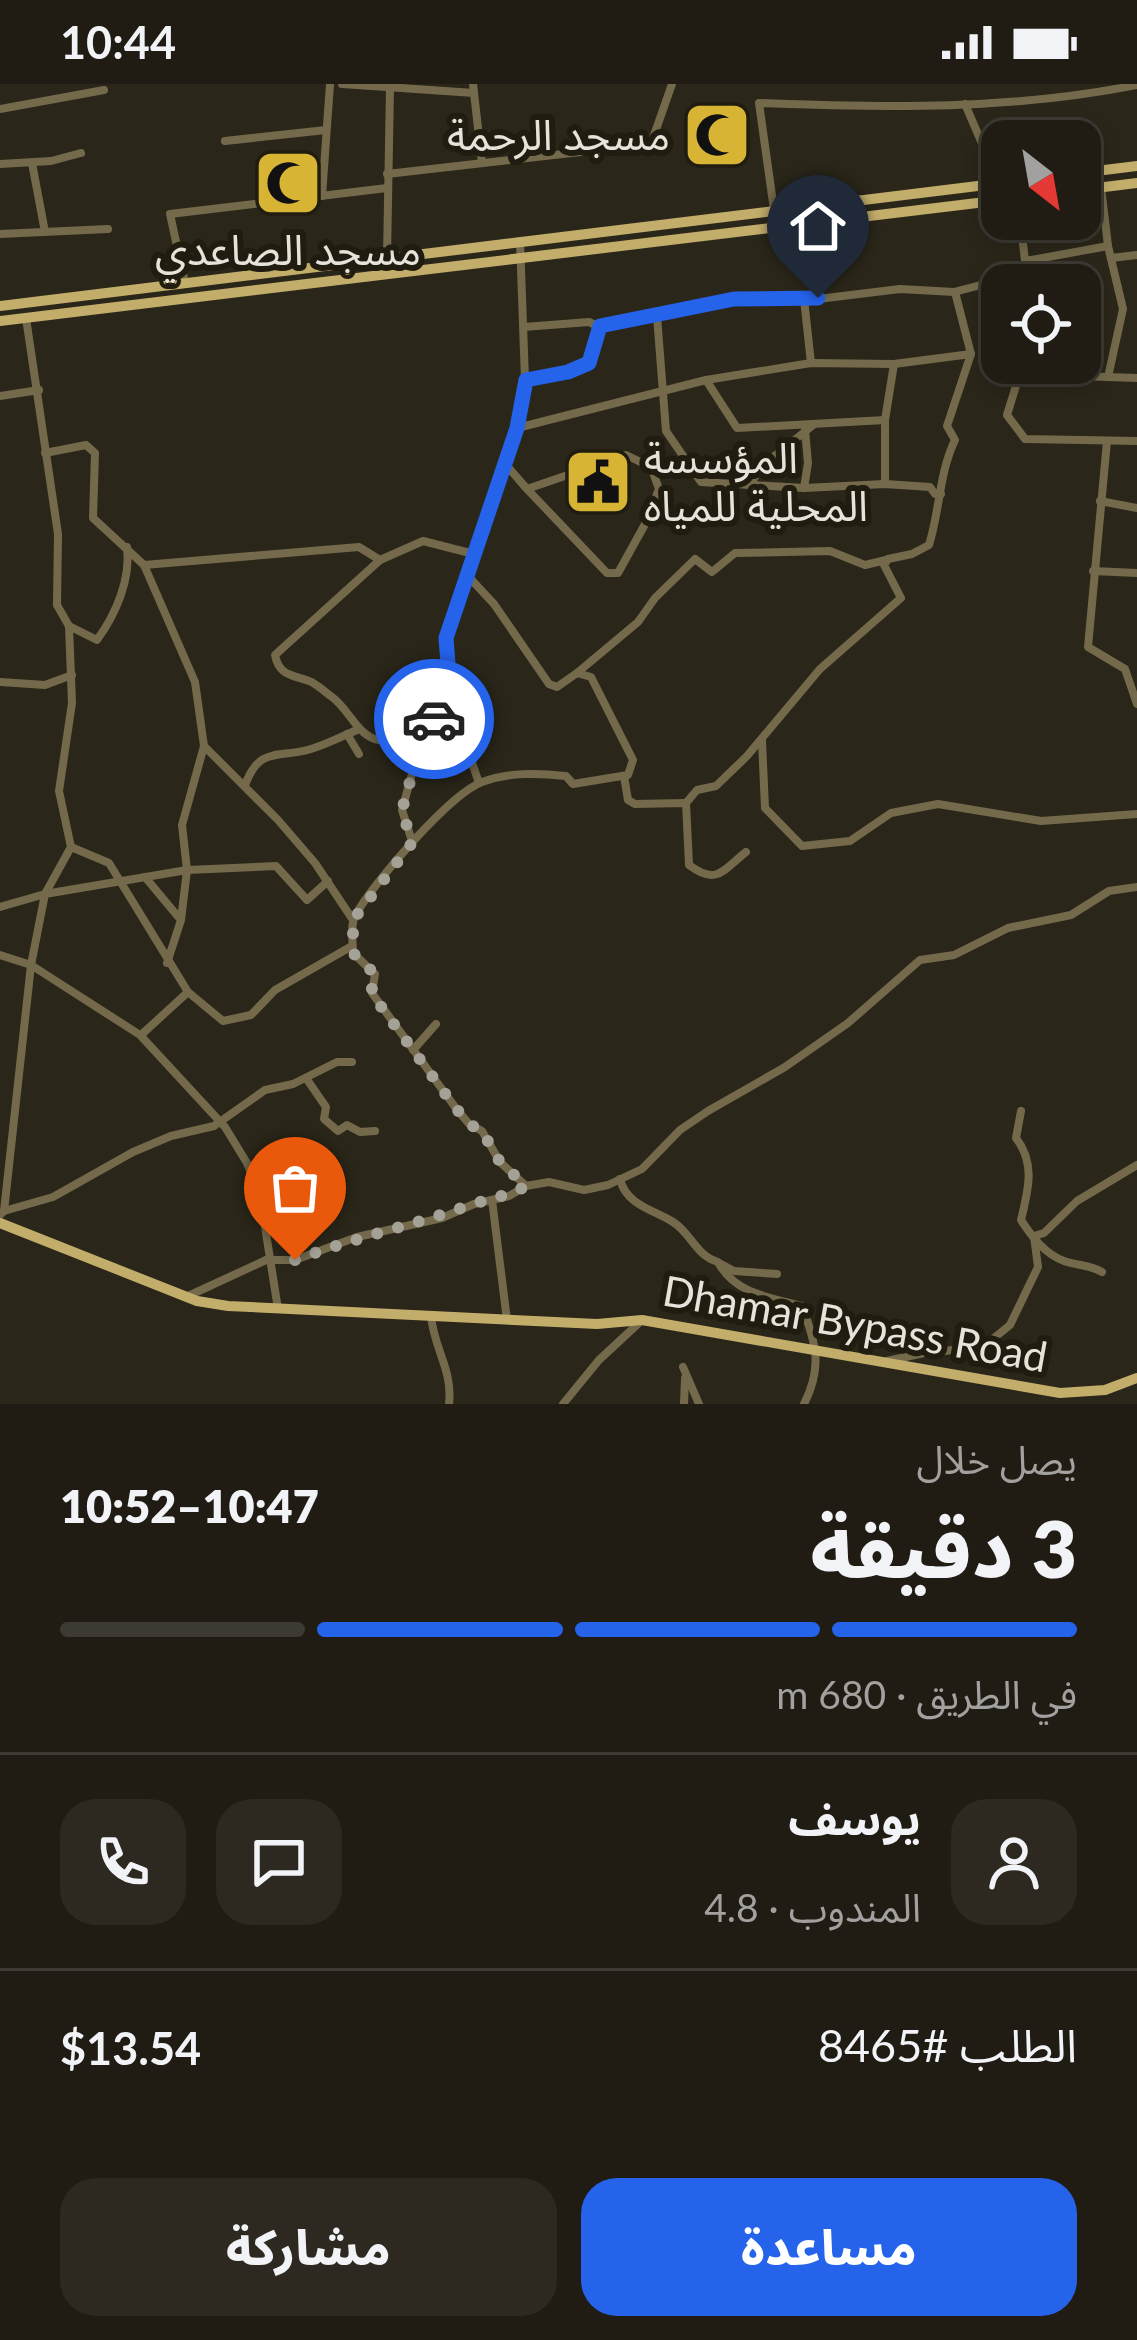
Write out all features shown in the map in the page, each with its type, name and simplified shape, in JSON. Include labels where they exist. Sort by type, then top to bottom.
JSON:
[{"type":"main road","points":[[1101,170],[1137,166]]},
{"type":"main road","points":[[1101,188],[1137,183]]},
{"type":"main road","points":[[0,306],[981,185]]},
{"type":"main road","points":[[842,219],[843,202]]},
{"type":"main road","points":[[0,321],[981,202]]},
{"type":"main road","points":[[749,230],[750,214]]},
{"type":"main road","points":[[437,252],[438,268]]},
{"type":"main road","name":"Dhamar Bypass Road","points":[[1,1216],[186,1298],[228,1306],[597,1324],[642,1320],[1060,1394],[1106,1390],[1137,1378]]},
{"type":"street","points":[[51,84],[53,100]]},
{"type":"street","points":[[322,196],[330,84]]},
{"type":"street","points":[[342,84],[473,88],[482,164]]},
{"type":"street","points":[[387,174],[652,144],[672,84]]},
{"type":"street","points":[[774,210],[759,103],[899,109],[1060,100],[1137,85]]},
{"type":"street","points":[[387,258],[390,87]]},
{"type":"street","points":[[0,109],[104,90]]},
{"type":"street","points":[[965,104],[981,140]]},
{"type":"street","points":[[225,140],[326,130]]},
{"type":"street","points":[[0,164],[81,153]]},
{"type":"street","points":[[32,162],[45,232]]},
{"type":"street","points":[[185,283],[170,214],[388,188]]},
{"type":"street","points":[[1101,188],[1123,309],[1108,376]]},
{"type":"street","points":[[0,233],[108,229]]},
{"type":"street","points":[[1023,240],[1026,264]]},
{"type":"street","points":[[479,783],[451,702],[446,638],[517,428],[526,380],[520,241]]},
{"type":"street","points":[[1026,261],[1108,246]]},
{"type":"street","points":[[1112,258],[1137,255]]},
{"type":"street","points":[[524,327],[589,322],[600,326],[734,299],[900,289],[955,292],[981,285]]},
{"type":"street","points":[[467,575],[494,604],[549,684],[557,687],[638,622],[695,559],[712,572],[734,553],[830,551],[865,566],[929,545],[944,464],[955,440],[947,426],[971,354],[955,292]]},
{"type":"street","points":[[804,298],[811,363]]},
{"type":"street","points":[[657,316],[666,431],[701,482],[804,488],[885,484],[930,487],[940,494]]},
{"type":"street","points":[[26,318],[58,535],[57,605],[69,626],[72,704],[59,791],[71,847],[45,894],[31,965],[1,1216],[53,1197],[133,1151],[221,1123],[265,1090],[281,1089],[337,1062],[352,1062]]},
{"type":"street","points":[[526,380],[589,363],[600,326]]},
{"type":"street","points":[[517,428],[706,380],[811,363],[894,364],[971,354]]},
{"type":"street","points":[[885,484],[885,420],[894,364]]},
{"type":"street","points":[[1101,375],[1137,378]]},
{"type":"street","points":[[706,380],[737,428],[804,428]]},
{"type":"street","points":[[1017,384],[1007,415],[1025,439],[1137,441]]},
{"type":"street","points":[[0,396],[39,390]]},
{"type":"street","points":[[749,486],[762,466],[804,428],[885,420]]},
{"type":"street","points":[[804,428],[808,469],[804,488]]},
{"type":"street","points":[[1107,441],[1088,647],[1125,669],[1137,704]]},
{"type":"street","points":[[45,453],[86,445],[95,453],[93,518],[144,565],[195,682],[204,746],[182,825],[187,870],[181,920],[167,964]]},
{"type":"street","points":[[505,464],[544,512],[607,573],[618,572],[628,558],[658,489],[651,466],[626,454],[527,489]]},
{"type":"street","points":[[1100,501],[1137,508]]},
{"type":"street","points":[[451,702],[425,728],[397,740],[374,740],[359,729],[347,708],[309,681],[292,679],[274,656],[380,560],[423,541],[474,554]]},
{"type":"street","points":[[69,626],[97,640],[110,623],[130,568],[126,546]]},
{"type":"street","points":[[144,565],[296,556],[359,547],[380,560]]},
{"type":"street","points":[[746,852],[716,876],[704,876],[689,865],[686,803],[698,790],[716,786],[820,669],[901,598],[884,565],[888,560]]},
{"type":"street","points":[[1093,571],[1137,573]]},
{"type":"street","points":[[577,673],[591,676],[633,760],[624,776],[628,800],[635,804],[686,803]]},
{"type":"street","points":[[0,682],[45,685],[72,675]]},
{"type":"street","points":[[425,728],[464,739]]},
{"type":"street","points":[[412,843],[402,810],[425,728]]},
{"type":"street","points":[[245,785],[251,768],[264,758],[307,751],[359,729]]},
{"type":"street","points":[[346,734],[359,754]]},
{"type":"street","points":[[762,739],[765,808],[802,846],[850,842],[891,813],[938,804],[1041,821],[1137,814]]},
{"type":"street","points":[[204,746],[245,785],[328,881],[353,920],[353,953],[375,974],[371,993],[469,1124],[482,1131],[500,1162],[526,1186]]},
{"type":"street","points":[[353,920],[450,801],[479,783],[538,773],[566,776],[573,784],[624,776]]},
{"type":"street","points":[[71,847],[109,863],[167,964],[188,992],[223,1021],[250,1015],[275,990],[353,945]]},
{"type":"street","points":[[0,907],[45,894],[187,870],[276,866],[307,900],[328,881]]},
{"type":"street","points":[[145,877],[181,920]]},
{"type":"street","points":[[186,1298],[266,1260],[295,1260],[357,1237],[442,1218],[526,1186],[549,1182],[584,1190],[620,1180],[642,1169],[680,1130],[848,1023],[920,960],[954,955],[1008,928],[1071,915],[1109,891],[1137,887]]},
{"type":"street","points":[[0,955],[31,965],[140,1036],[221,1123],[255,1182],[273,1260],[278,1309]]},
{"type":"street","points":[[140,1036],[188,992]]},
{"type":"street","points":[[413,1050],[436,1024]]},
{"type":"street","points":[[306,1078],[325,1105],[324,1118],[332,1130],[347,1125],[360,1132],[376,1130]]},
{"type":"street","points":[[1021,1111],[1016,1138],[1030,1168],[1022,1220],[1034,1241],[1066,1262],[1088,1263],[1102,1272]]},
{"type":"street","points":[[885,1362],[983,1347],[1010,1325],[1038,1267],[1034,1236],[1044,1233],[1077,1201],[1137,1165]]},
{"type":"street","points":[[255,1182],[281,1175],[294,1190],[305,1191]]},
{"type":"street","points":[[620,1180],[622,1190],[648,1212],[678,1224],[708,1260],[734,1271],[777,1274]]},
{"type":"street","points":[[492,1200],[507,1320]]},
{"type":"street","points":[[718,1262],[728,1280],[802,1306],[818,1350],[814,1384],[804,1404]]},
{"type":"street","points":[[430,1316],[433,1337],[449,1368],[449,1404]]},
{"type":"street","points":[[562,1404],[642,1320]]},
{"type":"street","points":[[684,1404],[684,1371],[699,1404]]},
{"type":"way so far","points":[[295,1260],[357,1237],[442,1218],[526,1186],[500,1162],[482,1131],[455,1107],[371,993],[375,974],[353,953],[353,920],[412,843],[402,810],[425,728],[434,719]]},
{"type":"place","name":"مسجد الرحمة","points":[[717,135]]},
{"type":"place","name":"مسجد الصاعدي","points":[[288,183]]},
{"type":"place","name":"المؤسسة المحلية للمياه","points":[[598,482]]},
{"type":"route","points":[[434,719],[451,702],[446,638],[517,428],[526,380],[589,363],[600,326],[734,299],[818,298]]}]
